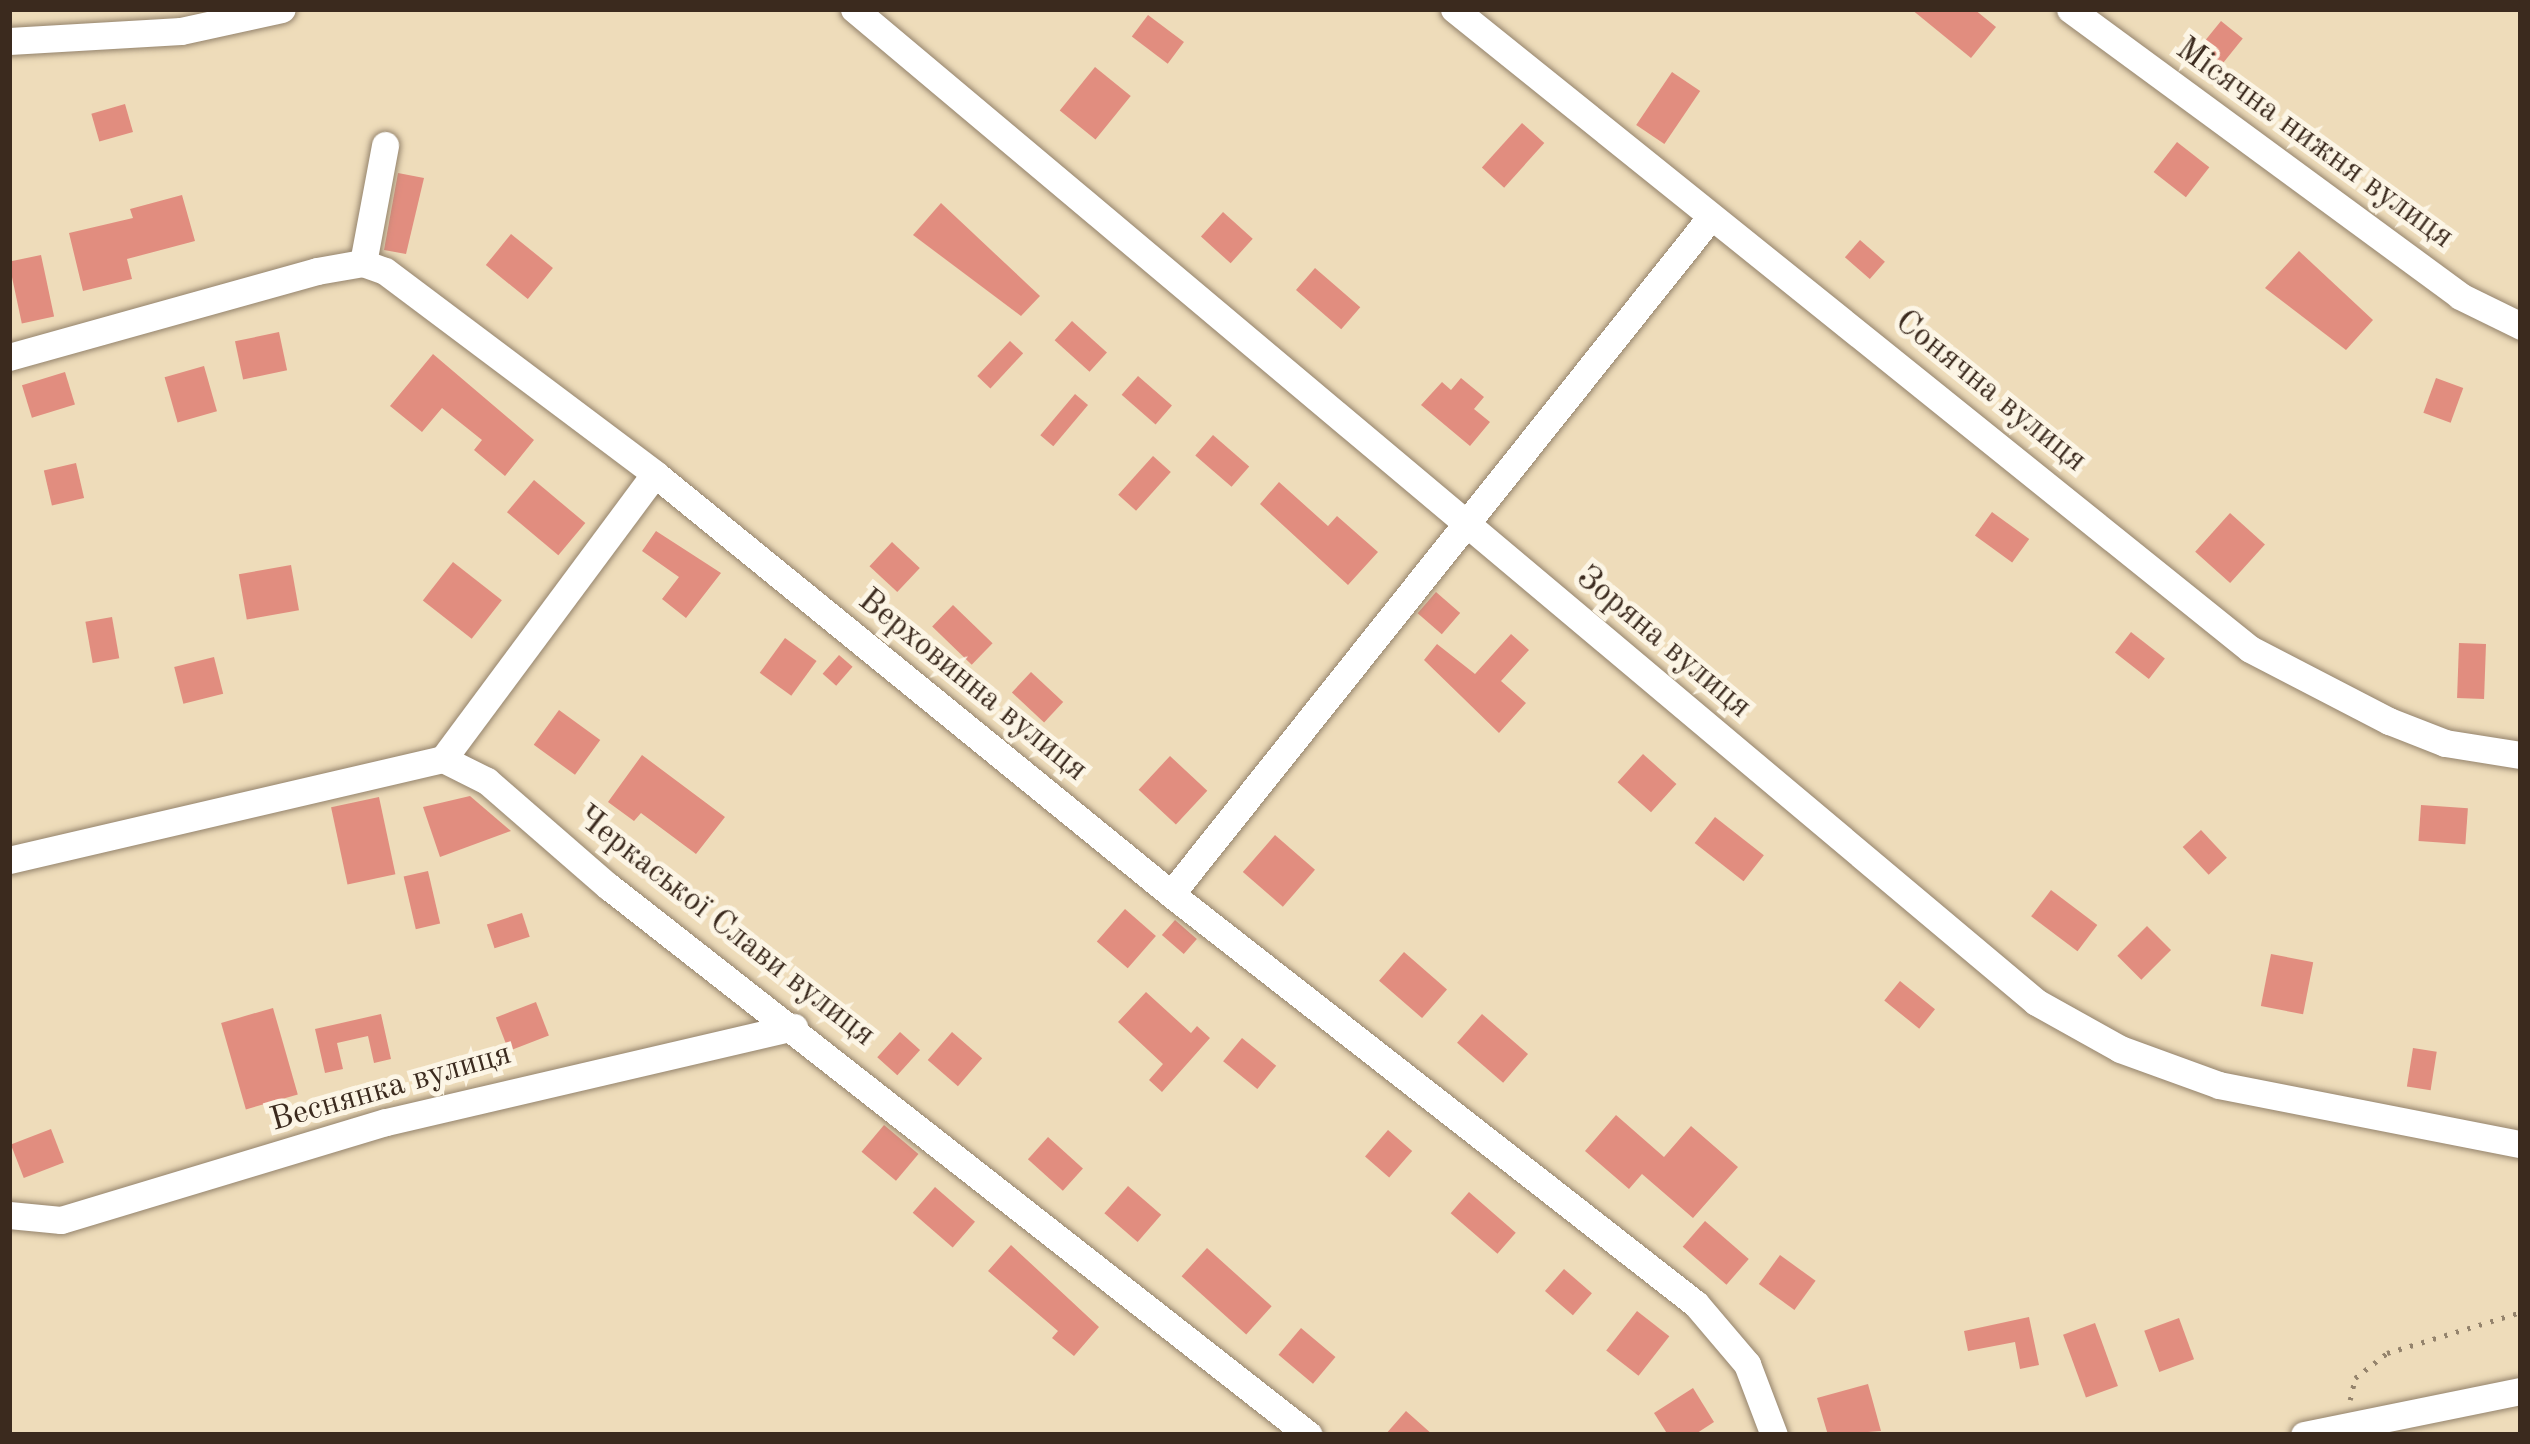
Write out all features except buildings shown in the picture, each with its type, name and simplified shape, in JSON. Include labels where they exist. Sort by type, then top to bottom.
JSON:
[{"type":"street","points":[[9,41],[181,32],[282,9]]},
{"type":"street","name":"Зоряна вулиця","points":[[854,9],[2036,1002],[2120,1049],[2218,1084],[2521,1144]]},
{"type":"street","name":"Сонячна вулиця","points":[[1454,9],[1709,219],[2250,649],[2426,736],[2521,755]]},
{"type":"street","name":"Місячна нижня вулиця","points":[[2070,9],[2460,296],[2521,326]]},
{"type":"street","points":[[9,357],[363,263],[385,145]]},
{"type":"street","points":[[1171,894],[1709,219]]},
{"type":"street","name":"Верховинна вулиця","points":[[363,263],[422,293],[656,474],[1171,894],[1696,1304],[1748,1364],[1774,1435]]},
{"type":"street","points":[[9,860],[442,759],[656,474]]},
{"type":"street","name":"Черкаської Слави вулиця","points":[[442,759],[487,781],[608,886],[794,1027],[1309,1435]]},
{"type":"street","name":"Веснянка вулиця","points":[[9,1214],[62,1220],[386,1122],[794,1027]]},
{"type":"street","points":[[2304,1435],[2521,1390]]},
{"type":"path","points":[[2347,1424],[2350,1389],[2371,1362],[2521,1312]]}]
